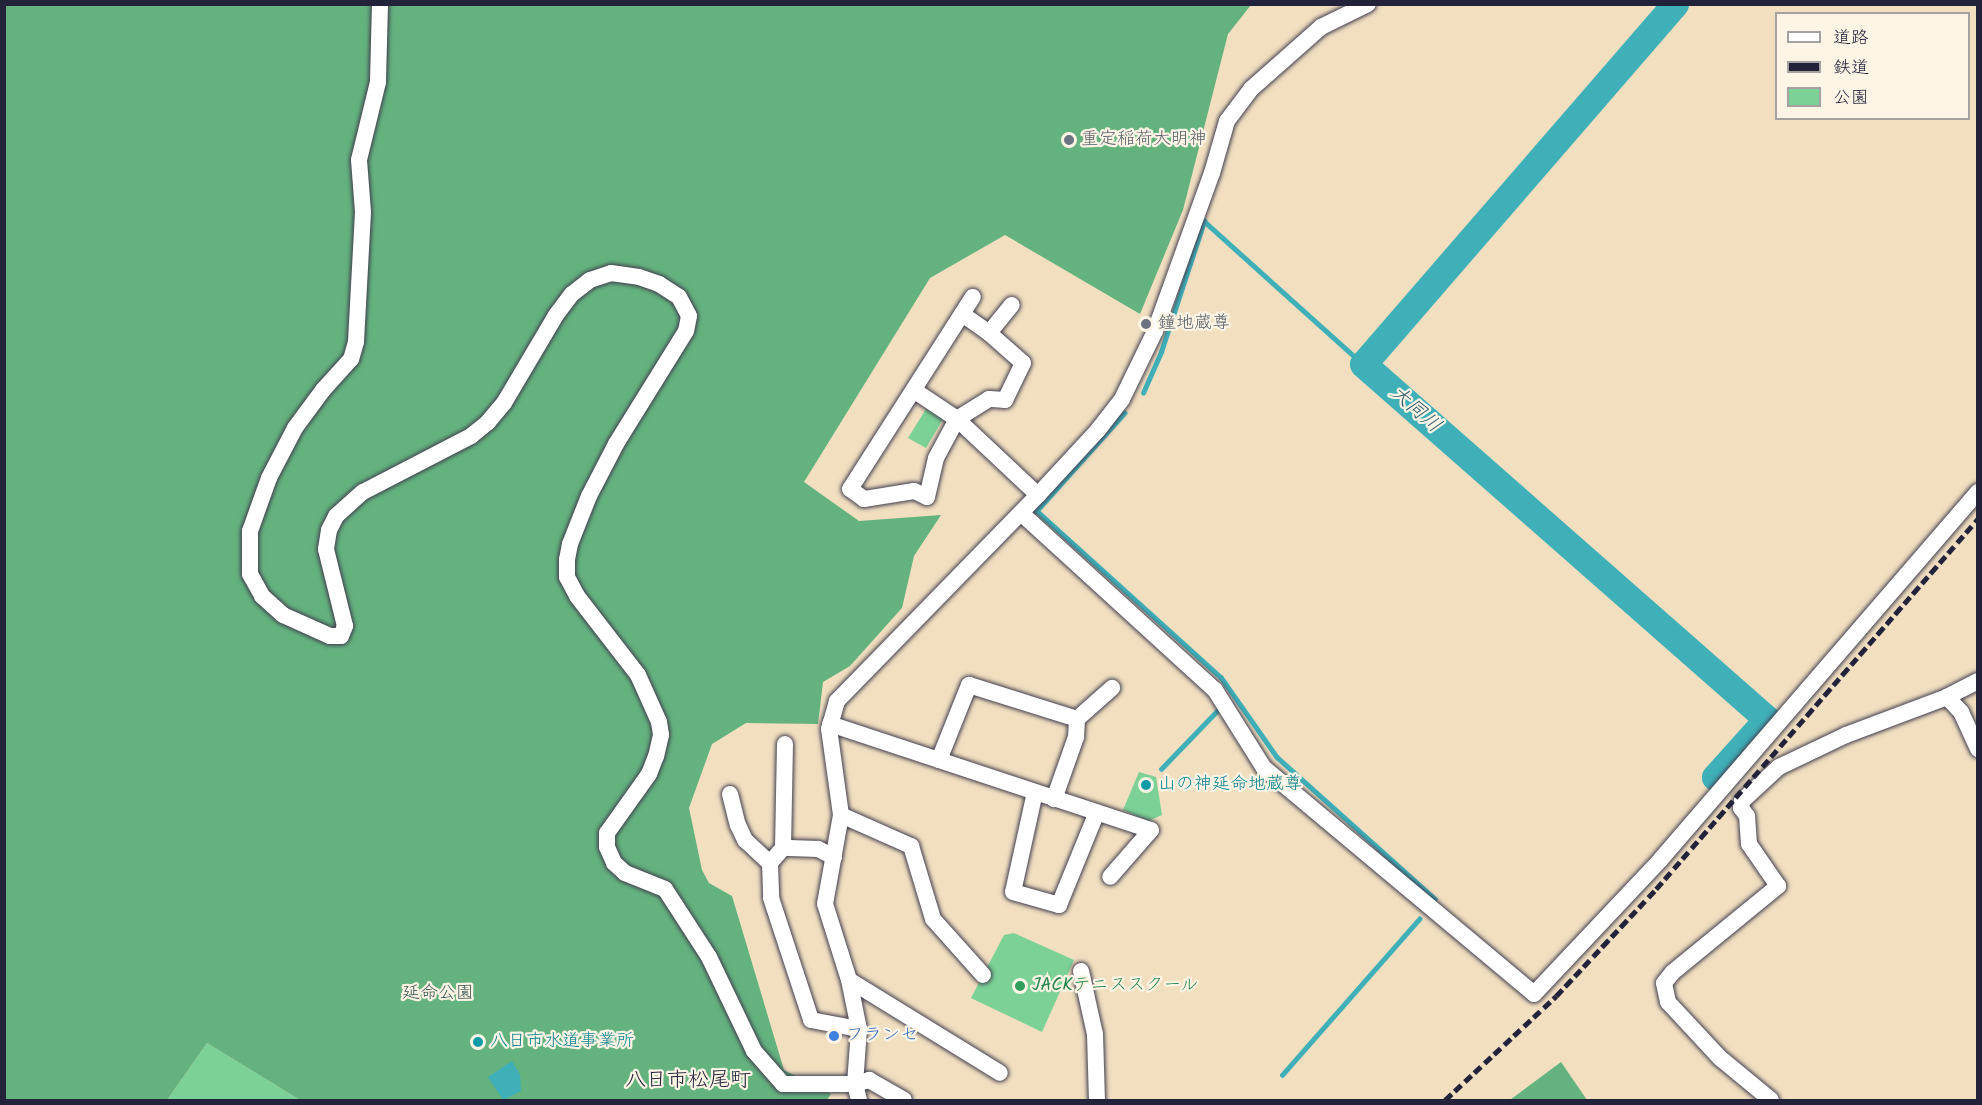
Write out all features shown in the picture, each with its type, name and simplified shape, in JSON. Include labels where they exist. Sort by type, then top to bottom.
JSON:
[{"type":"street","points":[[380,4],[378,82],[359,160],[363,212],[356,342],[351,359],[323,390],[295,428],[269,478],[250,531],[250,574],[262,596],[283,615],[330,636],[341,636],[345,626],[326,549],[329,530],[336,516],[363,492],[471,436],[488,422],[504,402],[556,315],[572,294],[590,280],[611,273],[639,277],[659,284],[679,297],[689,316],[686,331],[622,434],[595,485],[570,544],[567,560],[567,577],[577,596],[638,675],[659,722],[661,735],[653,765],[632,800],[607,833],[607,847],[614,863],[625,873],[665,889],[709,957],[754,1051],[783,1084],[857,1093]]},
{"type":"street","points":[[857,1093],[860,1029],[849,980],[825,904],[842,815],[830,724],[837,701],[1038,495],[1098,430],[1122,399],[1155,331],[1212,173],[1227,121],[1251,89],[1322,27],[1368,4]]},
{"type":"street","points":[[962,314],[989,333],[1023,363],[1005,399],[989,399],[957,419],[936,458],[927,497],[914,492],[864,499],[850,489],[915,391],[962,314],[973,297]]},
{"type":"street","points":[[989,333],[1012,305]]},
{"type":"street","points":[[915,391],[957,419],[1038,495]]},
{"type":"street","points":[[1021,513],[1215,690],[1264,768],[1534,994],[1661,859],[1977,492]]},
{"type":"street","points":[[1772,1101],[1720,1058],[1668,1002],[1664,983],[1673,972],[1778,886],[1749,844],[1747,816],[1741,808],[1742,801],[1779,767],[1846,735],[1947,697],[1977,681]]},
{"type":"street","points":[[939,760],[969,685],[1077,719]]},
{"type":"street","points":[[1054,799],[1076,737],[1077,719],[1112,688]]},
{"type":"street","points":[[1947,697],[1961,712],[1977,749]]},
{"type":"street","points":[[830,724],[1151,830],[1110,877]]},
{"type":"street","points":[[785,744],[783,848],[770,863],[771,898],[811,1020],[860,1029]]},
{"type":"street","points":[[1035,792],[1013,892],[1059,905],[1097,812]]},
{"type":"street","points":[[730,794],[738,825],[746,840],[770,863]]},
{"type":"street","points":[[842,815],[911,846],[933,919],[983,975]]},
{"type":"street","points":[[783,848],[818,849],[834,857]]},
{"type":"street","points":[[1081,971],[1095,1034],[1097,1101]]},
{"type":"street","points":[[849,980],[1000,1072]]},
{"type":"street","points":[[857,1093],[869,1080],[904,1101]]},
{"type":"green space","name":"延命公園","points":[[5,5],[1251,5],[1228,34],[1183,210],[1140,314],[1005,235],[930,278],[804,482],[859,521],[941,515],[914,556],[902,608],[850,666],[823,682],[818,724],[746,723],[712,744],[689,808],[702,870],[709,883],[732,896],[784,1070],[831,1094],[827,1100],[300,1100],[207,1043],[167,1100],[5,1100]]},
{"type":"green space","points":[[926,409],[943,419],[926,448],[908,438]]},
{"type":"green space","points":[[1139,772],[1156,777],[1162,815],[1148,821],[1123,810]]},
{"type":"green space","name":"JACKテニススクール","points":[[1014,933],[1074,960],[1042,1032],[971,998],[1004,935]]},
{"type":"green space","points":[[207,1043],[300,1100],[167,1100]]},
{"type":"green space","points":[[1561,1062],[1587,1100],[1510,1100]]},
{"type":"water","points":[[512,1061],[520,1074],[521,1091],[503,1100],[488,1077]]},
{"type":"waterway","name":"大同川","points":[[1675,4],[1363,364],[1767,719],[1715,777]]},
{"type":"waterway","points":[[1143,393],[1161,352],[1204,221],[1363,364]]},
{"type":"waterway","points":[[1125,413],[1037,511],[1221,677],[1277,757],[1435,899]]},
{"type":"waterway","points":[[1161,769],[1219,709]]},
{"type":"waterway","points":[[1282,1075],[1419,919]]},
{"type":"railway","points":[[1445,1100],[1556,996],[1656,889],[1978,518]]},
{"type":"place","name":"重定稲荷大明神","points":[[1069,140]]},
{"type":"place","name":"鐘地蔵尊","points":[[1146,324]]},
{"type":"place","name":"山の神延命地蔵尊","points":[[1146,785]]},
{"type":"place","name":"JACKテニススクール","points":[[1020,986]]},
{"type":"place","name":"フランセ","points":[[834,1036]]},
{"type":"place","name":"八日市水道事業所","points":[[478,1042]]},
{"type":"district","name":"八日市松尾町","points":[[688,1081]]}]
